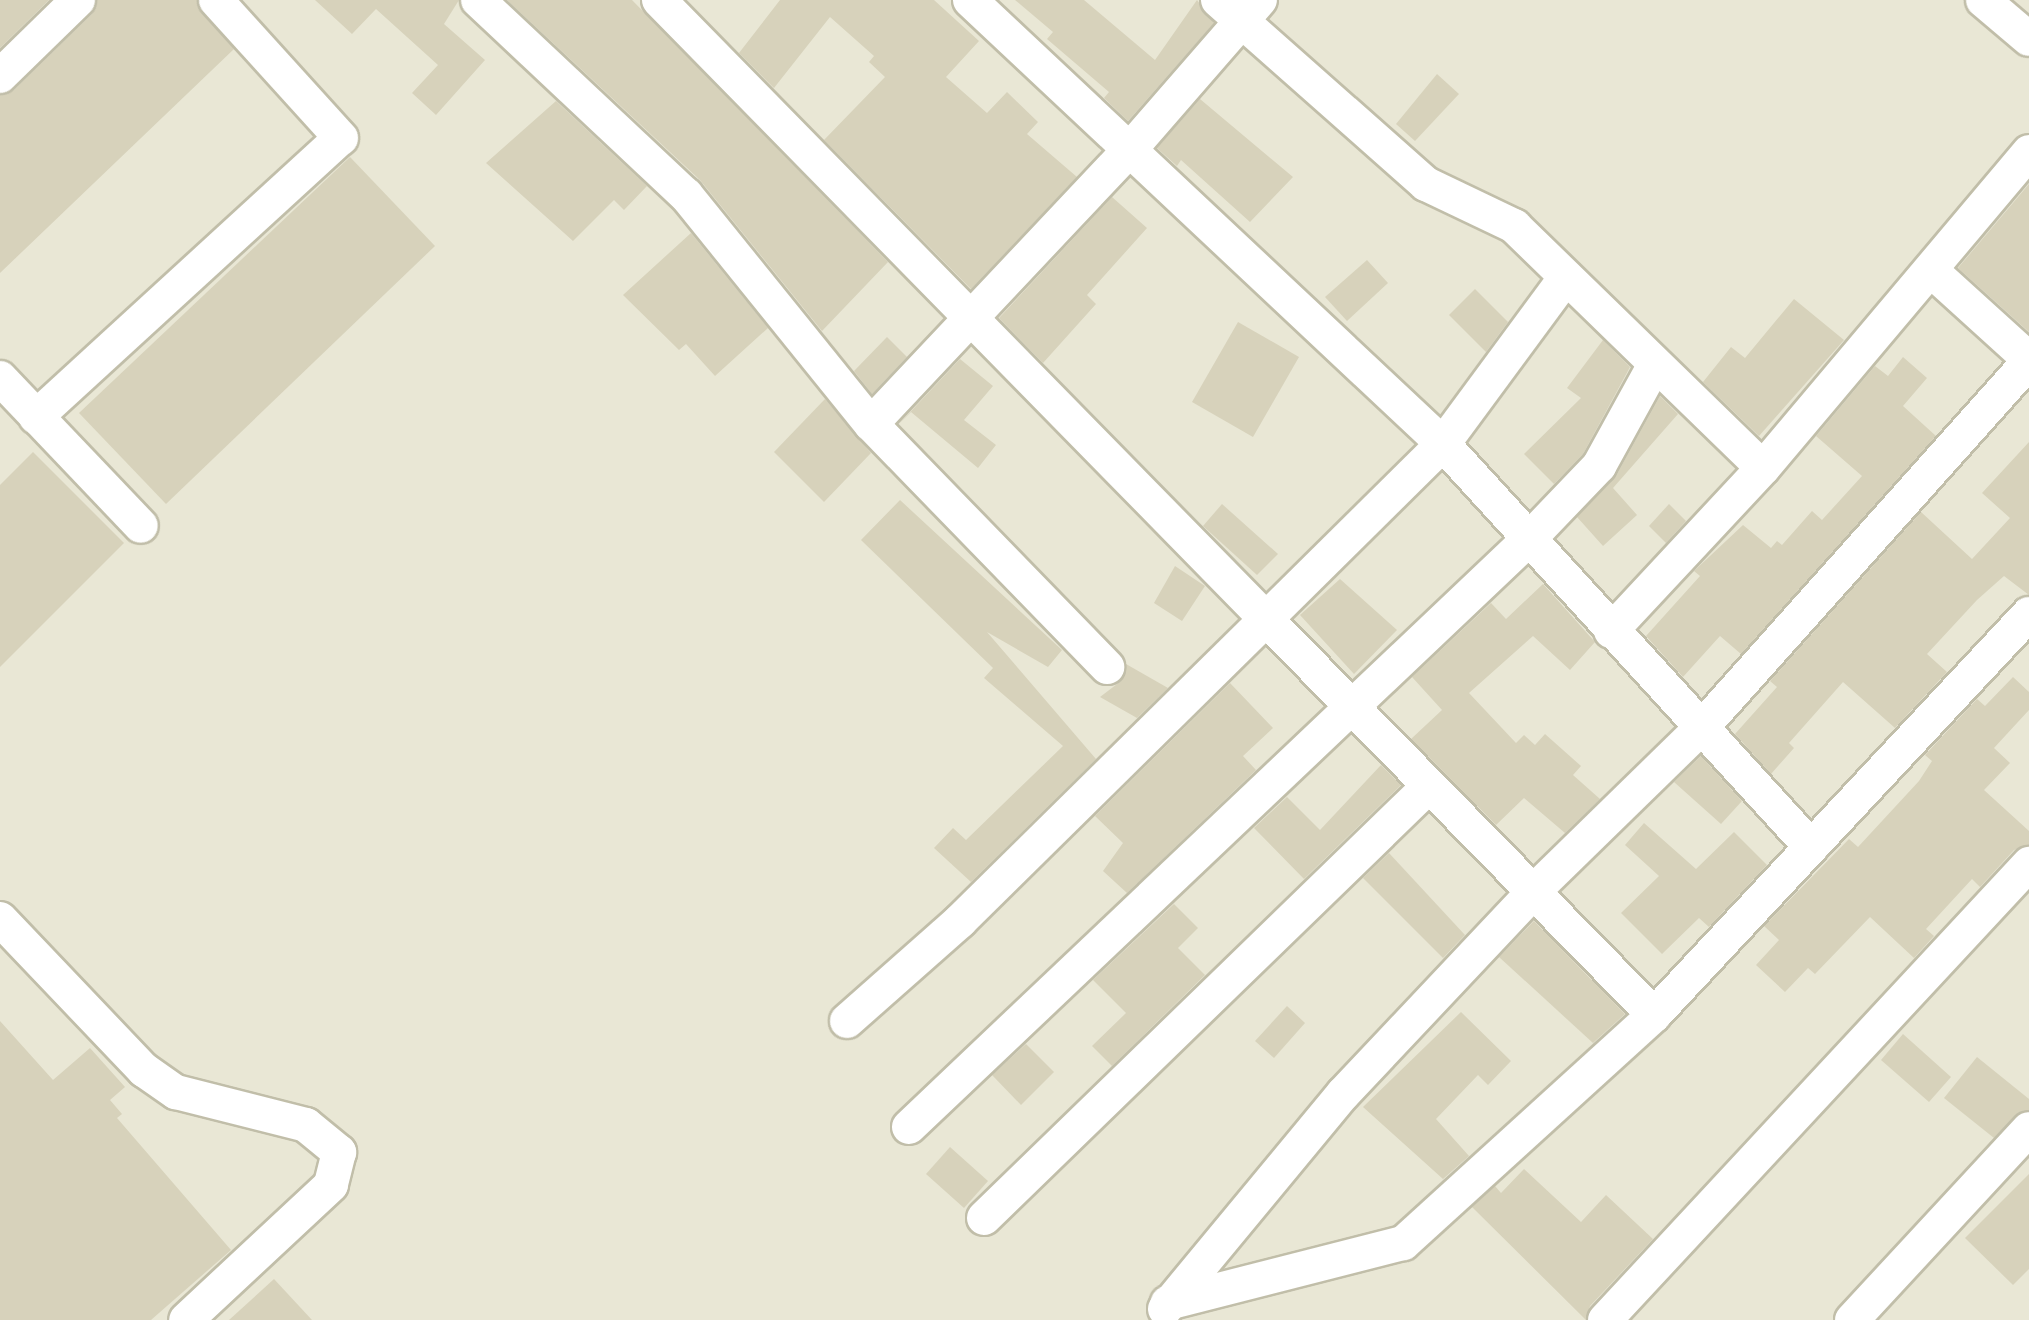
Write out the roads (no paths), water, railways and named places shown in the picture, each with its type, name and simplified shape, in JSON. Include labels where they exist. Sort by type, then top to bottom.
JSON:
[{"type":"street","points":[[0,76],[78,0]]},
{"type":"street","points":[[36,417],[341,138],[216,0]]},
{"type":"street","points":[[478,0],[686,195],[871,424],[1107,667]]},
{"type":"street","points":[[659,0],[1654,1015]]},
{"type":"street","points":[[970,0],[1132,147],[1443,444],[1611,631],[1704,725],[1811,847]]},
{"type":"street","points":[[1983,0],[2029,39]]},
{"type":"street","points":[[871,424],[1132,147],[1240,7],[1426,184],[1499,214],[1763,468]]},
{"type":"street","points":[[1611,631],[1763,468],[1934,273],[2029,152]]},
{"type":"street","points":[[1162,1312],[1343,1094],[1534,891],[1704,725],[2029,360],[1934,273]]},
{"type":"street","points":[[847,1021],[960,921],[1443,444],[1566,277]]},
{"type":"street","points":[[909,1127],[1530,538],[1599,466],[1655,364]]},
{"type":"street","points":[[0,378],[141,526]]},
{"type":"street","points":[[1162,1312],[1403,1243],[1654,1015],[2029,614]]},
{"type":"street","points":[[984,1218],[1429,786]]},
{"type":"street","points":[[1605,1320],[2029,864]]},
{"type":"street","points":[[0,919],[144,1070],[176,1092],[306,1125],[339,1152],[331,1185],[186,1320]]},
{"type":"street","points":[[1852,1320],[2029,1129]]}]
